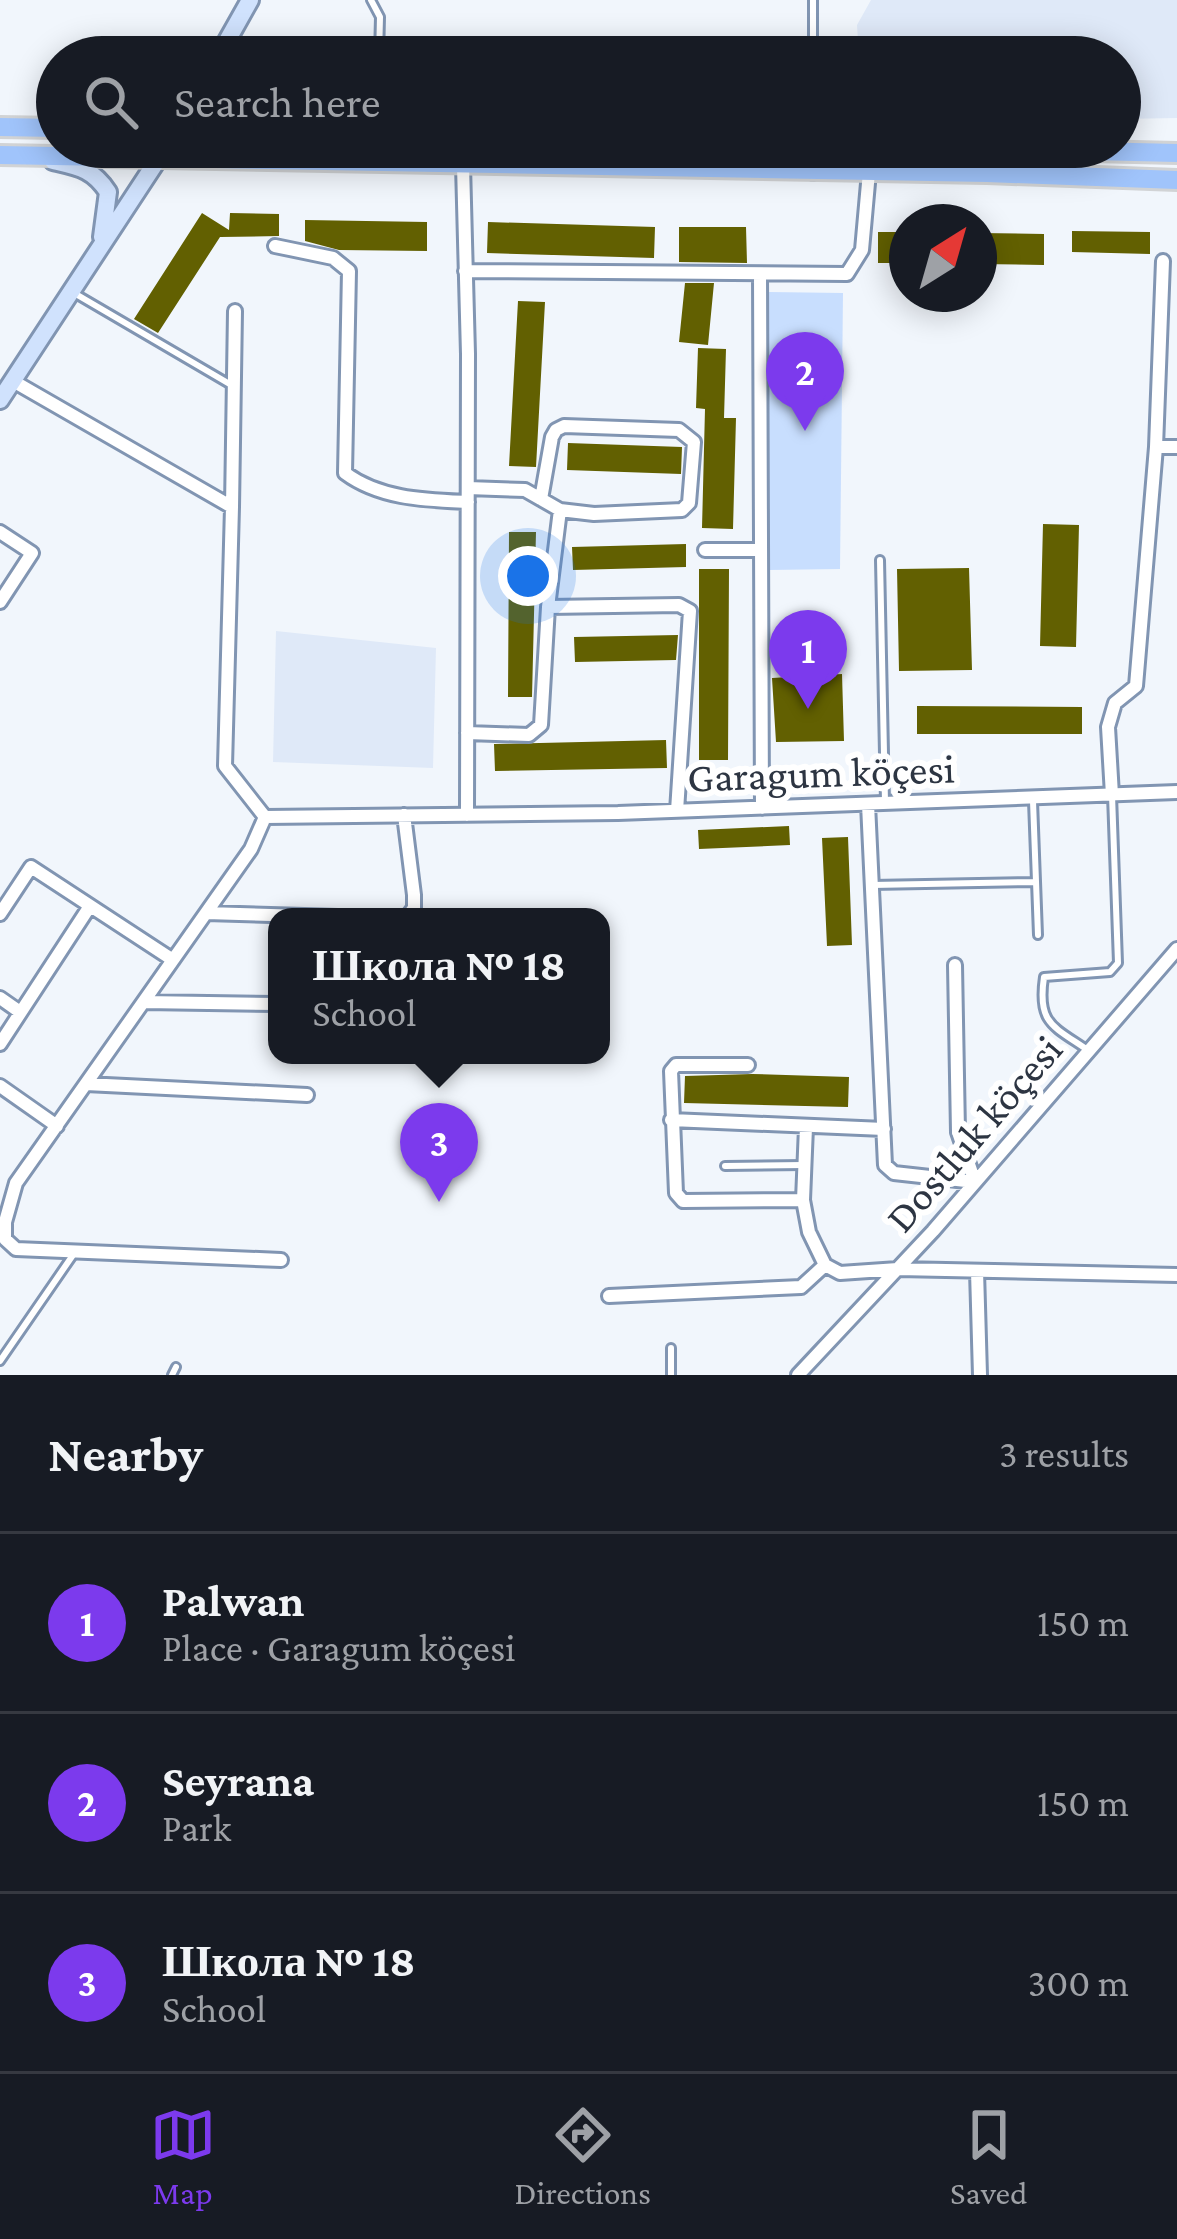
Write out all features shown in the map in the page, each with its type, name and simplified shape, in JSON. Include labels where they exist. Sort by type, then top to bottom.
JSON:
[{"type":"main road","points":[[0,127],[36,128]]},
{"type":"main road","points":[[1141,152],[1177,153]]},
{"type":"main road","points":[[0,155],[35,156]]},
{"type":"main road","points":[[744,168],[1177,180]]},
{"type":"street","points":[[230,36],[250,0]]},
{"type":"street","points":[[85,168],[96,174],[108,192],[101,247]]},
{"type":"street","points":[[0,400],[153,168]]},
{"type":"street","points":[[463,168],[467,814]]},
{"type":"street","points":[[465,271],[847,274],[862,250],[869,172]]},
{"type":"street","points":[[275,247],[333,258],[349,271],[342,454],[345,472],[362,485],[411,499],[525,490],[560,510],[594,514],[682,510],[689,503],[694,442],[679,430],[564,426],[552,437],[541,499]]},
{"type":"street","points":[[1112,795],[1108,727],[1114,703],[1136,686],[1156,447],[1163,261]]},
{"type":"street","points":[[760,274],[762,808]]},
{"type":"street","points":[[235,311],[225,766],[265,817],[251,849],[16,1184],[5,1239],[16,1249],[281,1260]]},
{"type":"street","points":[[13,381],[232,507]]},
{"type":"street","points":[[1156,447],[1177,447]]},
{"type":"street","points":[[467,733],[517,735],[538,730],[560,510]]},
{"type":"street","points":[[0,532],[32,553],[0,602]]},
{"type":"street","points":[[705,550],[760,550]]},
{"type":"street","points":[[548,607],[679,605],[690,611],[677,811]]},
{"type":"street","name":"Garagum köçesi","points":[[265,817],[677,811],[1177,792]]},
{"type":"street","points":[[868,804],[885,1165],[894,1173],[975,1182],[958,1132],[955,965]]},
{"type":"street","points":[[404,815],[414,908]]},
{"type":"street","points":[[0,914],[31,867],[173,960]]},
{"type":"street","points":[[0,1044],[90,906]]},
{"type":"street","points":[[206,913],[268,915]]},
{"type":"street","name":"Dostluk köçesi","points":[[814,1355],[898,1269],[1177,949]]},
{"type":"street","points":[[0,998],[20,1012]]},
{"type":"street","points":[[144,1002],[268,1004]]},
{"type":"street","points":[[748,1065],[676,1065],[670,1082],[678,1198],[803,1200]]},
{"type":"street","points":[[86,1084],[307,1096]]},
{"type":"street","points":[[0,1086],[57,1126]]},
{"type":"street","points":[[671,1120],[884,1129]]},
{"type":"street","points":[[806,1127],[803,1200],[809,1232],[825,1265],[840,1273],[898,1269],[1177,1275]]},
{"type":"street","points":[[0,1172],[16,1184]]},
{"type":"street","points":[[609,1296],[801,1287],[825,1265]]},
{"type":"street","points":[[977,1271],[980,1375]]},
{"type":"street","points":[[787,1375],[814,1355]]},
{"type":"street","points":[[797,1375],[814,1355]]},
{"type":"lane","points":[[371,0],[380,17],[380,36]]},
{"type":"lane","points":[[813,0],[813,36]]},
{"type":"lane","points":[[70,291],[234,386]]},
{"type":"lane","points":[[880,560],[885,802]]},
{"type":"lane","points":[[1089,1051],[1047,1022],[1040,1006],[1044,977],[1110,972],[1118,963],[1112,795]]},
{"type":"lane","points":[[1033,797],[1038,935]]},
{"type":"lane","points":[[872,885],[1036,882]]},
{"type":"lane","points":[[725,1166],[804,1166]]},
{"type":"lane","points":[[0,1361],[76,1252]]},
{"type":"lane","points":[[671,1348],[671,1375]]},
{"type":"shaded area","points":[[871,0],[1177,0],[1177,118],[1141,119],[1141,36],[858,36],[857,25]]},
{"type":"shaded area","points":[[769,292],[843,293],[840,569],[769,570]]},
{"type":"shaded area","points":[[276,631],[436,648],[433,768],[273,762]]},
{"type":"building","points":[[202,213],[229,230],[230,213],[279,214],[279,236],[220,237],[158,333],[134,319]]},
{"type":"building","points":[[305,220],[427,222],[427,251],[339,250],[305,241]]},
{"type":"building","points":[[488,222],[655,227],[654,258],[487,253]]},
{"type":"building","points":[[679,227],[746,227],[747,263],[679,262]]},
{"type":"building","points":[[1072,231],[1150,232],[1150,254],[1072,252]]},
{"type":"building","points":[[878,232],[889,232],[889,263],[878,263]]},
{"type":"building","points":[[997,233],[1044,234],[1044,265],[997,264]]},
{"type":"building","points":[[685,283],[714,283],[708,345],[679,342]]},
{"type":"building","points":[[518,301],[545,302],[536,467],[509,466]]},
{"type":"building","points":[[698,348],[726,349],[724,418],[736,418],[733,529],[702,528],[705,409],[696,408]]},
{"type":"building","points":[[568,443],[682,447],[681,474],[567,470]]},
{"type":"building","points":[[1043,524],[1079,525],[1076,647],[1040,646]]},
{"type":"building","points":[[509,532],[536,532],[532,697],[508,697]]},
{"type":"building","points":[[686,544],[686,567],[573,570],[572,547]]},
{"type":"building","points":[[969,568],[972,670],[899,671],[897,569]]},
{"type":"building","points":[[699,569],[729,569],[728,760],[699,760]]},
{"type":"building","points":[[678,635],[676,660],[575,662],[574,637]]},
{"type":"building","points":[[842,674],[844,741],[776,742],[772,678]]},
{"type":"building","points":[[917,706],[1082,707],[1082,734],[917,734]]},
{"type":"building","points":[[666,740],[667,768],[495,771],[494,744]]},
{"type":"building","points":[[789,826],[790,845],[699,849],[698,830]]},
{"type":"building","points":[[848,837],[852,945],[827,946],[822,838]]},
{"type":"building","points":[[685,1076],[849,1077],[848,1107],[684,1103]]},
{"type":"place","name":"Seyrana","points":[[805,431]]},
{"type":"place","name":"Palwan","points":[[808,709]]},
{"type":"place","name":"Школа № 18","points":[[439,1202]]}]
